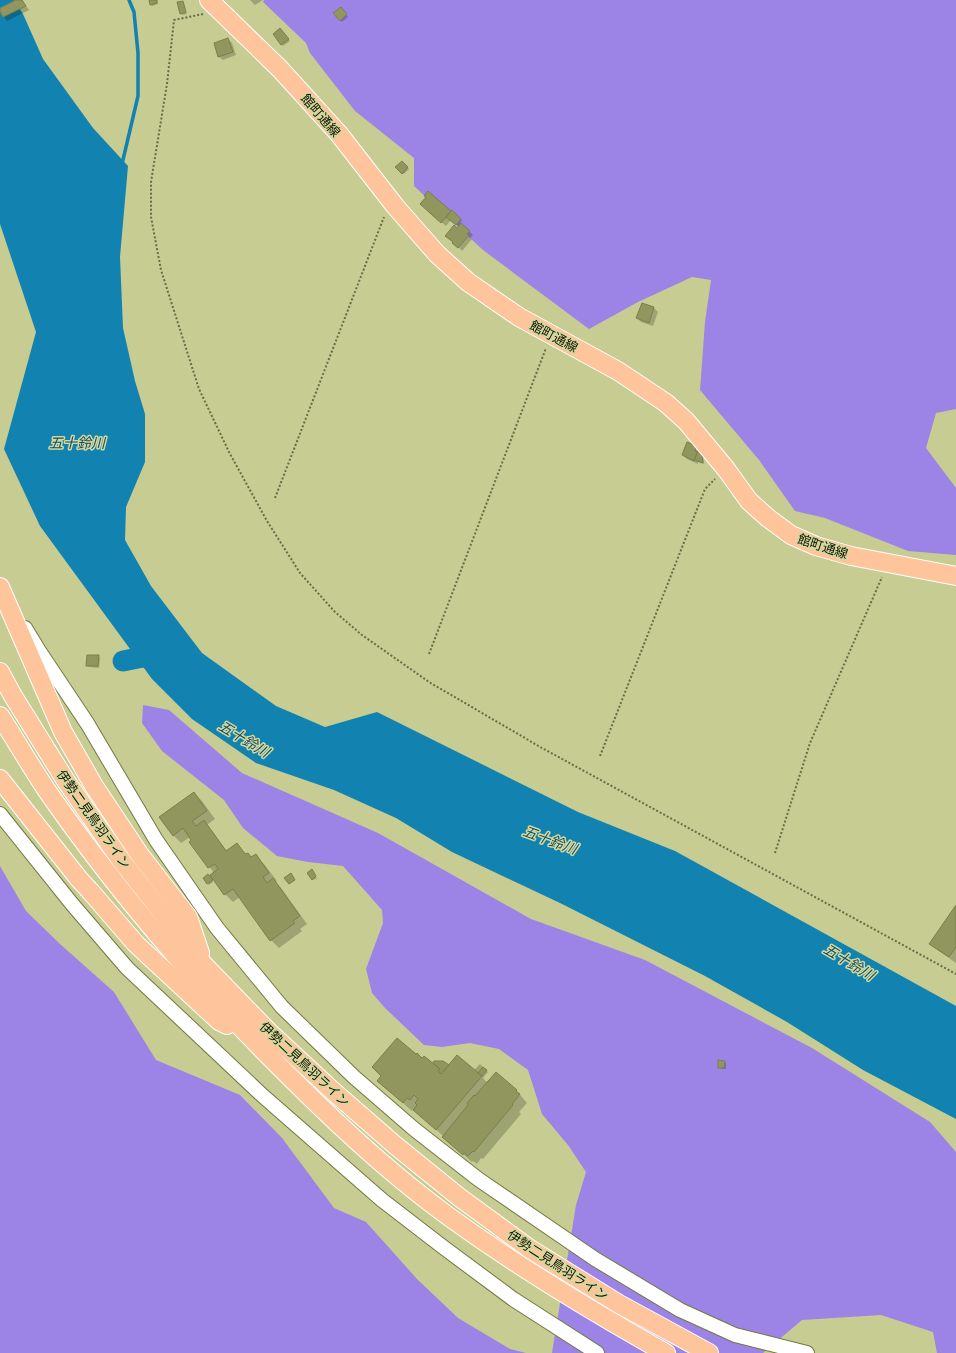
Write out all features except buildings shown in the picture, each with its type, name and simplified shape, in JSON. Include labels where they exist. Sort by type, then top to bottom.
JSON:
[{"type":"main road","name":"館町通線","points":[[214,5],[290,80],[339,134],[395,206],[437,254],[468,282],[519,317],[618,371],[666,403],[686,421],[726,469],[749,501],[791,536],[816,546],[850,556],[956,576]]},
{"type":"main road","points":[[0,587],[63,732],[94,786],[131,842],[188,917],[204,965]]},
{"type":"main road","name":"伊勢二見鳥羽ライン","points":[[0,672],[13,696],[66,781],[123,863],[204,965],[268,1031],[334,1092],[396,1146],[459,1197],[530,1249],[619,1304],[709,1353]]},
{"type":"main road","name":"伊勢二見鳥羽ライン","points":[[0,716],[49,793],[107,873],[174,954],[244,1032],[319,1106],[376,1158],[447,1215],[520,1266],[608,1321],[666,1353]]},
{"type":"main road","points":[[0,779],[79,879],[136,944],[219,1021],[244,1032]]},
{"type":"street","points":[[0,587],[39,651],[86,722],[156,840],[217,928],[282,1007],[354,1077],[414,1128],[478,1179],[595,1259],[680,1310],[735,1335],[807,1353]]},
{"type":"street","points":[[0,814],[72,904],[127,968],[262,1096],[382,1200],[443,1247],[513,1299],[597,1353]]},
{"type":"path","points":[[214,5],[174,20],[167,84],[151,182],[151,217],[161,270],[199,389],[229,452],[267,521],[300,572],[335,612],[362,635],[429,682],[542,748],[956,974]]},
{"type":"path","points":[[275,498],[386,214],[395,206]]},
{"type":"path","points":[[429,654],[552,334]]},
{"type":"path","points":[[600,756],[705,489],[726,469]]},
{"type":"path","points":[[775,853],[810,743],[887,563]]},
{"type":"shaded area","points":[[264,0],[956,0],[956,409],[936,413],[926,448],[956,488],[956,555],[908,551],[825,518],[795,511],[759,460],[700,390],[705,322],[711,280],[692,277],[638,302],[589,329],[483,250],[414,186],[414,158],[355,111],[310,53],[306,43],[263,2]]},
{"type":"shaded area","points":[[143,705],[169,710],[242,773],[378,833],[531,919],[645,960],[812,1048],[930,1122],[956,1152],[956,1353],[937,1353],[933,1332],[881,1315],[802,1320],[763,1353],[552,1353],[576,1205],[586,1172],[568,1145],[542,1114],[528,1070],[499,1049],[470,1043],[442,1047],[424,1045],[385,1008],[372,993],[366,969],[383,923],[382,910],[343,866],[308,862],[277,856],[243,828],[224,800],[162,751],[142,723]]},
{"type":"shaded area","points":[[0,866],[26,911],[60,944],[114,992],[156,1060],[240,1095],[282,1138],[334,1208],[366,1222],[417,1279],[458,1318],[510,1349],[526,1353],[0,1353]]},
{"type":"water","name":"五十鈴川","points":[[0,0],[14,0],[23,14],[43,59],[93,128],[128,166],[120,257],[123,328],[135,381],[145,414],[145,462],[126,507],[125,540],[151,586],[202,653],[276,706],[325,727],[377,712],[578,812],[675,851],[956,1006],[956,1119],[863,1070],[787,1022],[705,976],[560,903],[452,852],[396,818],[334,790],[256,763],[192,719],[152,679],[40,526],[4,449],[36,332],[0,224]]},
{"type":"waterway","points":[[122,164],[138,96],[138,53],[134,12],[129,0]]},
{"type":"waterway","points":[[123,661],[158,654]]}]
